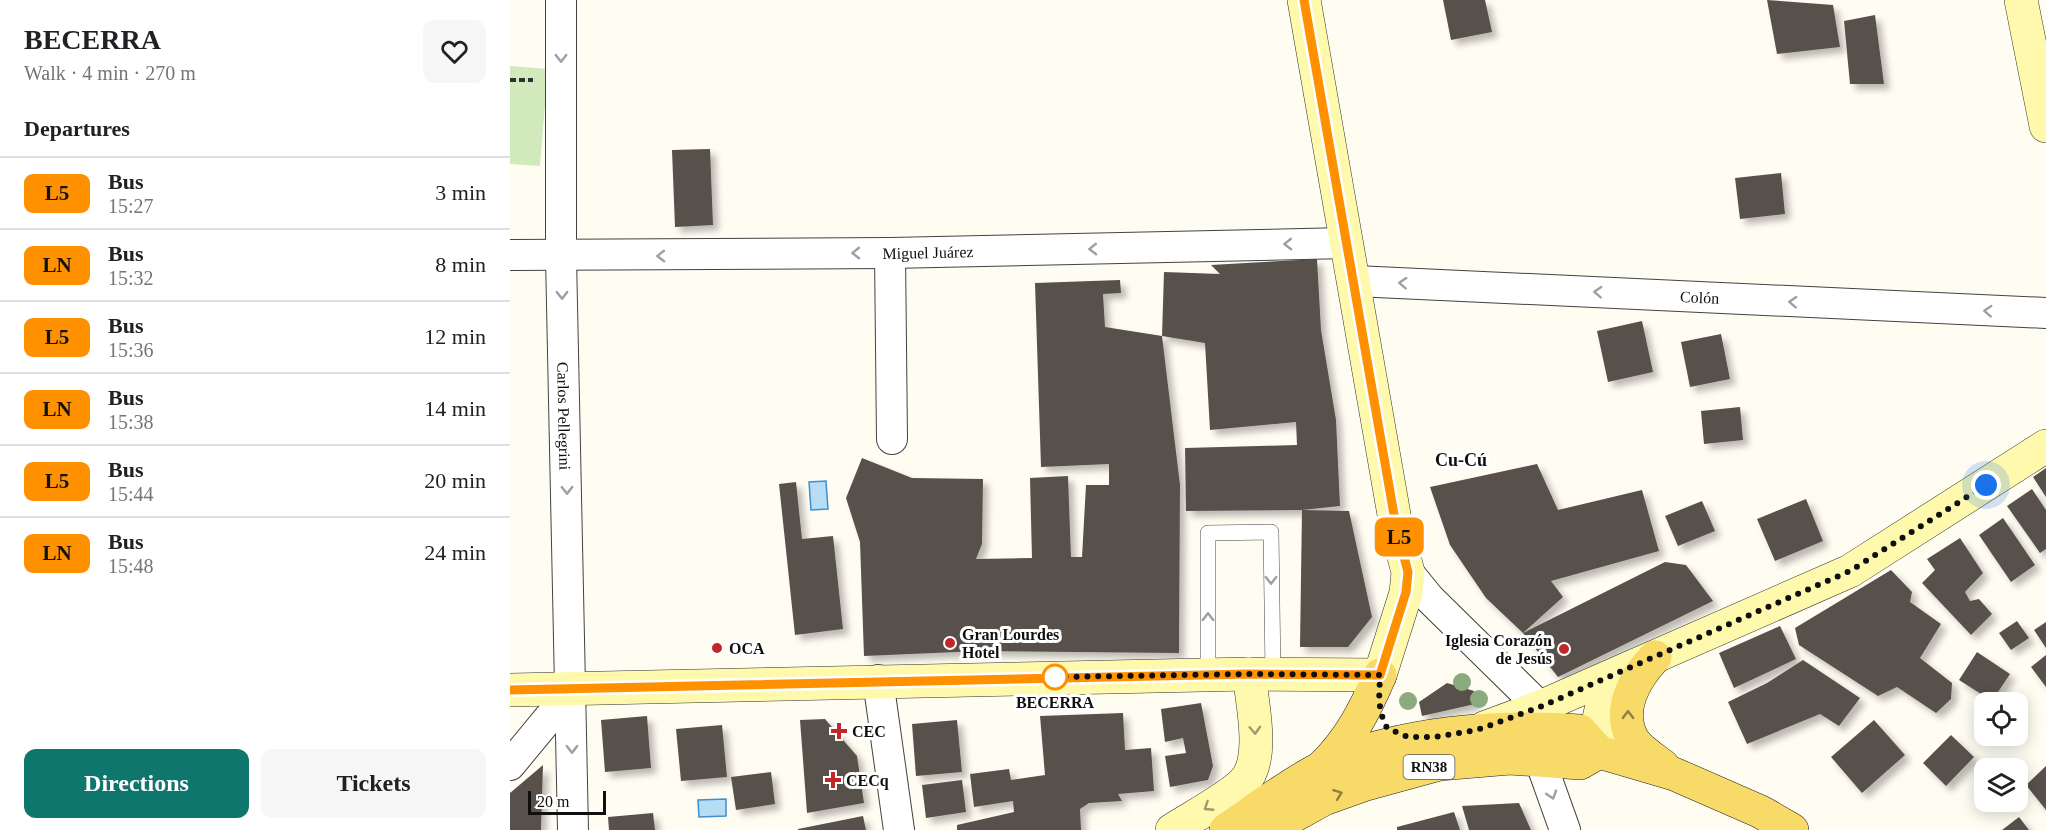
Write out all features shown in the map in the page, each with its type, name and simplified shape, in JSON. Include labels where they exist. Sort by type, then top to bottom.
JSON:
[{"type":"main road","points":[[1266,830],[1303,794],[1321,768],[1344,745],[1356,726],[1380,675],[1406,592],[1408,572],[1396,526],[1355,281],[1304,0]]},
{"type":"main road","points":[[2021,0],[2046,126]]},
{"type":"main road","points":[[1477,730],[1540,707],[1850,571],[2046,446]]},
{"type":"main road","points":[[1655,657],[1633,685],[1629,700],[1628,724],[1632,738],[1641,748],[1674,774]]},
{"type":"main road","points":[[1609,754],[1598,736],[1600,705],[1606,690],[1621,672]]},
{"type":"main road","points":[[510,690],[878,680],[1261,674],[1380,675]]},
{"type":"main road","points":[[1172,830],[1243,783],[1253,768],[1261,674]]},
{"type":"main road","points":[[1380,675],[1379,702],[1387,728],[1408,737],[1435,737]]},
{"type":"main road","name":"RN38","points":[[1226,830],[1321,768],[1376,749],[1477,730],[1511,728],[1580,731],[1609,754],[1674,774],[1761,812],[1792,830]]},
{"type":"main road","name":"RN38","points":[[1266,830],[1324,800],[1401,774],[1439,764],[1478,760],[1540,760],[1580,763],[1609,754]]},
{"type":"street","name":"Carlos Pellegrini","points":[[561,0],[561,257],[572,690],[573,830]]},
{"type":"street","name":"Miguel Juárez","points":[[510,255],[561,257],[890,253],[1347,243]]},
{"type":"street","points":[[890,253],[892,438]]},
{"type":"street","name":"Colón","points":[[1355,281],[2046,314]]},
{"type":"street","points":[[1408,572],[1430,598],[1540,707]]},
{"type":"street","points":[[878,680],[899,830]]},
{"type":"street","points":[[510,765],[572,690]]},
{"type":"street","points":[[1540,760],[1565,830]]},
{"type":"lane","points":[[1208,675],[1208,533],[1271,532],[1261,674]]},
{"type":"green space","points":[[510,66],[548,69],[540,166],[510,164]]},
{"type":"water","points":[[826,481],[828,509],[811,510],[809,482]]},
{"type":"water","points":[[726,799],[726,816],[699,817],[698,800]]},
{"type":"building","points":[[1443,0],[1485,0],[1492,32],[1451,40]]},
{"type":"building","points":[[1767,0],[1833,5],[1840,47],[1777,54]]},
{"type":"building","points":[[1875,15],[1884,84],[1850,84],[1844,21]]},
{"type":"building","points":[[710,149],[713,225],[675,227],[672,150]]},
{"type":"building","points":[[1781,173],[1785,214],[1740,219],[1735,178]]},
{"type":"building","points":[[1317,259],[1321,330],[1336,420],[1340,506],[1302,510],[1186,511],[1185,448],[1297,445],[1296,422],[1210,430],[1205,343],[1162,336],[1164,272],[1220,274],[1211,265]]},
{"type":"building","points":[[1120,280],[1121,293],[1103,294],[1105,327],[1162,336],[1180,485],[1179,653],[980,651],[864,656],[860,542],[846,498],[862,458],[912,478],[983,479],[982,544],[976,559],[1032,558],[1030,478],[1068,476],[1071,557],[1082,557],[1086,485],[1109,485],[1109,464],[1041,467],[1035,283]]},
{"type":"building","points":[[1642,321],[1653,372],[1608,382],[1597,331]]},
{"type":"building","points":[[1721,334],[1730,379],[1690,387],[1681,342]]},
{"type":"building","points":[[1740,407],[1743,440],[1704,444],[1701,411]]},
{"type":"building","points":[[1537,464],[1558,510],[1642,490],[1659,551],[1551,581],[1563,597],[1523,633],[1486,598],[1450,545],[1430,487]]},
{"type":"building","points":[[2046,468],[2046,497],[2033,477]]},
{"type":"building","points":[[796,482],[802,539],[833,536],[843,629],[795,635],[779,484]]},
{"type":"building","points":[[2032,489],[2046,510],[2046,549],[2040,553],[2007,506]]},
{"type":"building","points":[[1806,499],[1823,541],[1775,561],[1757,519]]},
{"type":"building","points":[[1702,501],[1715,531],[1678,546],[1665,516]]},
{"type":"building","points":[[1302,510],[1349,511],[1372,617],[1348,647],[1300,647]]},
{"type":"building","points":[[2003,518],[2035,565],[2011,582],[1979,535]]},
{"type":"building","points":[[1960,538],[1983,573],[1965,592],[1970,601],[1979,599],[1992,614],[1971,635],[1922,583],[1935,570],[1927,559]]},
{"type":"building","points":[[1665,562],[1686,565],[1713,601],[1558,677],[1523,633]]},
{"type":"building","points":[[1891,570],[1912,592],[1910,602],[1941,624],[1920,658],[1952,683],[1951,699],[1936,713],[1897,687],[1878,696],[1799,645],[1795,628]]},
{"type":"building","points":[[2017,621],[2029,638],[2011,650],[1999,633]]},
{"type":"building","points":[[2046,622],[2046,648],[2034,630]]},
{"type":"building","points":[[1780,626],[1796,659],[1734,688],[1719,653]]},
{"type":"building","points":[[1977,652],[2010,674],[1998,692],[1978,692],[1959,680]]},
{"type":"building","points":[[2046,655],[2046,687],[2031,667]]},
{"type":"building","points":[[1803,660],[1860,698],[1839,726],[1820,714],[1747,744],[1728,702],[1767,683]]},
{"type":"building","points":[[1447,683],[1474,691],[1475,704],[1422,716],[1419,702]]},
{"type":"building","points":[[1201,703],[1213,766],[1208,780],[1170,787],[1165,756],[1186,753],[1183,738],[1165,742],[1161,709]]},
{"type":"building","points":[[1123,713],[1125,750],[1151,748],[1154,791],[1118,794],[1122,801],[1089,803],[1080,809],[1081,830],[957,830],[957,825],[1014,812],[1013,801],[974,807],[970,774],[1009,769],[1011,780],[1045,775],[1040,716]]},
{"type":"building","points":[[647,716],[651,768],[605,772],[601,720]]},
{"type":"building","name":"CECq","points":[[825,719],[857,756],[864,803],[807,813],[800,720]]},
{"type":"building","points":[[957,720],[962,772],[916,776],[912,724]]},
{"type":"building","points":[[1874,720],[1905,755],[1862,793],[1831,757]]},
{"type":"building","points":[[722,725],[727,777],[681,781],[676,729]]},
{"type":"building","points":[[1951,735],[1974,757],[1946,786],[1923,763]]},
{"type":"building","points":[[543,765],[541,830],[510,830],[510,793]]},
{"type":"building","points":[[2046,766],[2046,810],[2028,788],[2028,783]]},
{"type":"building","points":[[771,772],[775,804],[736,810],[731,777]]},
{"type":"building","points":[[962,780],[966,812],[926,818],[922,785]]},
{"type":"building","points":[[1519,803],[1531,830],[1469,830],[1462,806]]},
{"type":"building","points":[[1454,812],[1460,830],[1397,830],[1397,827]]},
{"type":"building","points":[[653,813],[655,830],[609,830],[608,817]]},
{"type":"building","points":[[863,816],[866,830],[798,830],[798,829]]},
{"type":"building","points":[[2019,817],[2029,830],[2002,830]]},
{"type":"bus line","name":"L5","points":[[510,690],[878,680],[1249,674],[1380,675],[1406,592],[1408,572],[1396,526],[1355,281],[1304,0]]},
{"type":"place","name":"Gran Lourdes Hotel","points":[[950,643]]},
{"type":"place","name":"OCA","points":[[717,648]]},
{"type":"place","name":"Iglesia Corazón de Jesús","points":[[1564,649]]},
{"type":"place","name":"BECERRA","points":[[1055,677]]},
{"type":"place","name":"CEC","points":[[839,731]]},
{"type":"place","name":"CECq","points":[[833,780]]},
{"type":"district","name":"Cu-Cú","points":[[1461,460]]},
{"type":"route","points":[[1055,677],[1249,674],[1380,675],[1379,702],[1387,728],[1408,737],[1435,737],[1477,730],[1540,707],[1850,571],[1887,550],[1986,485]]}]
